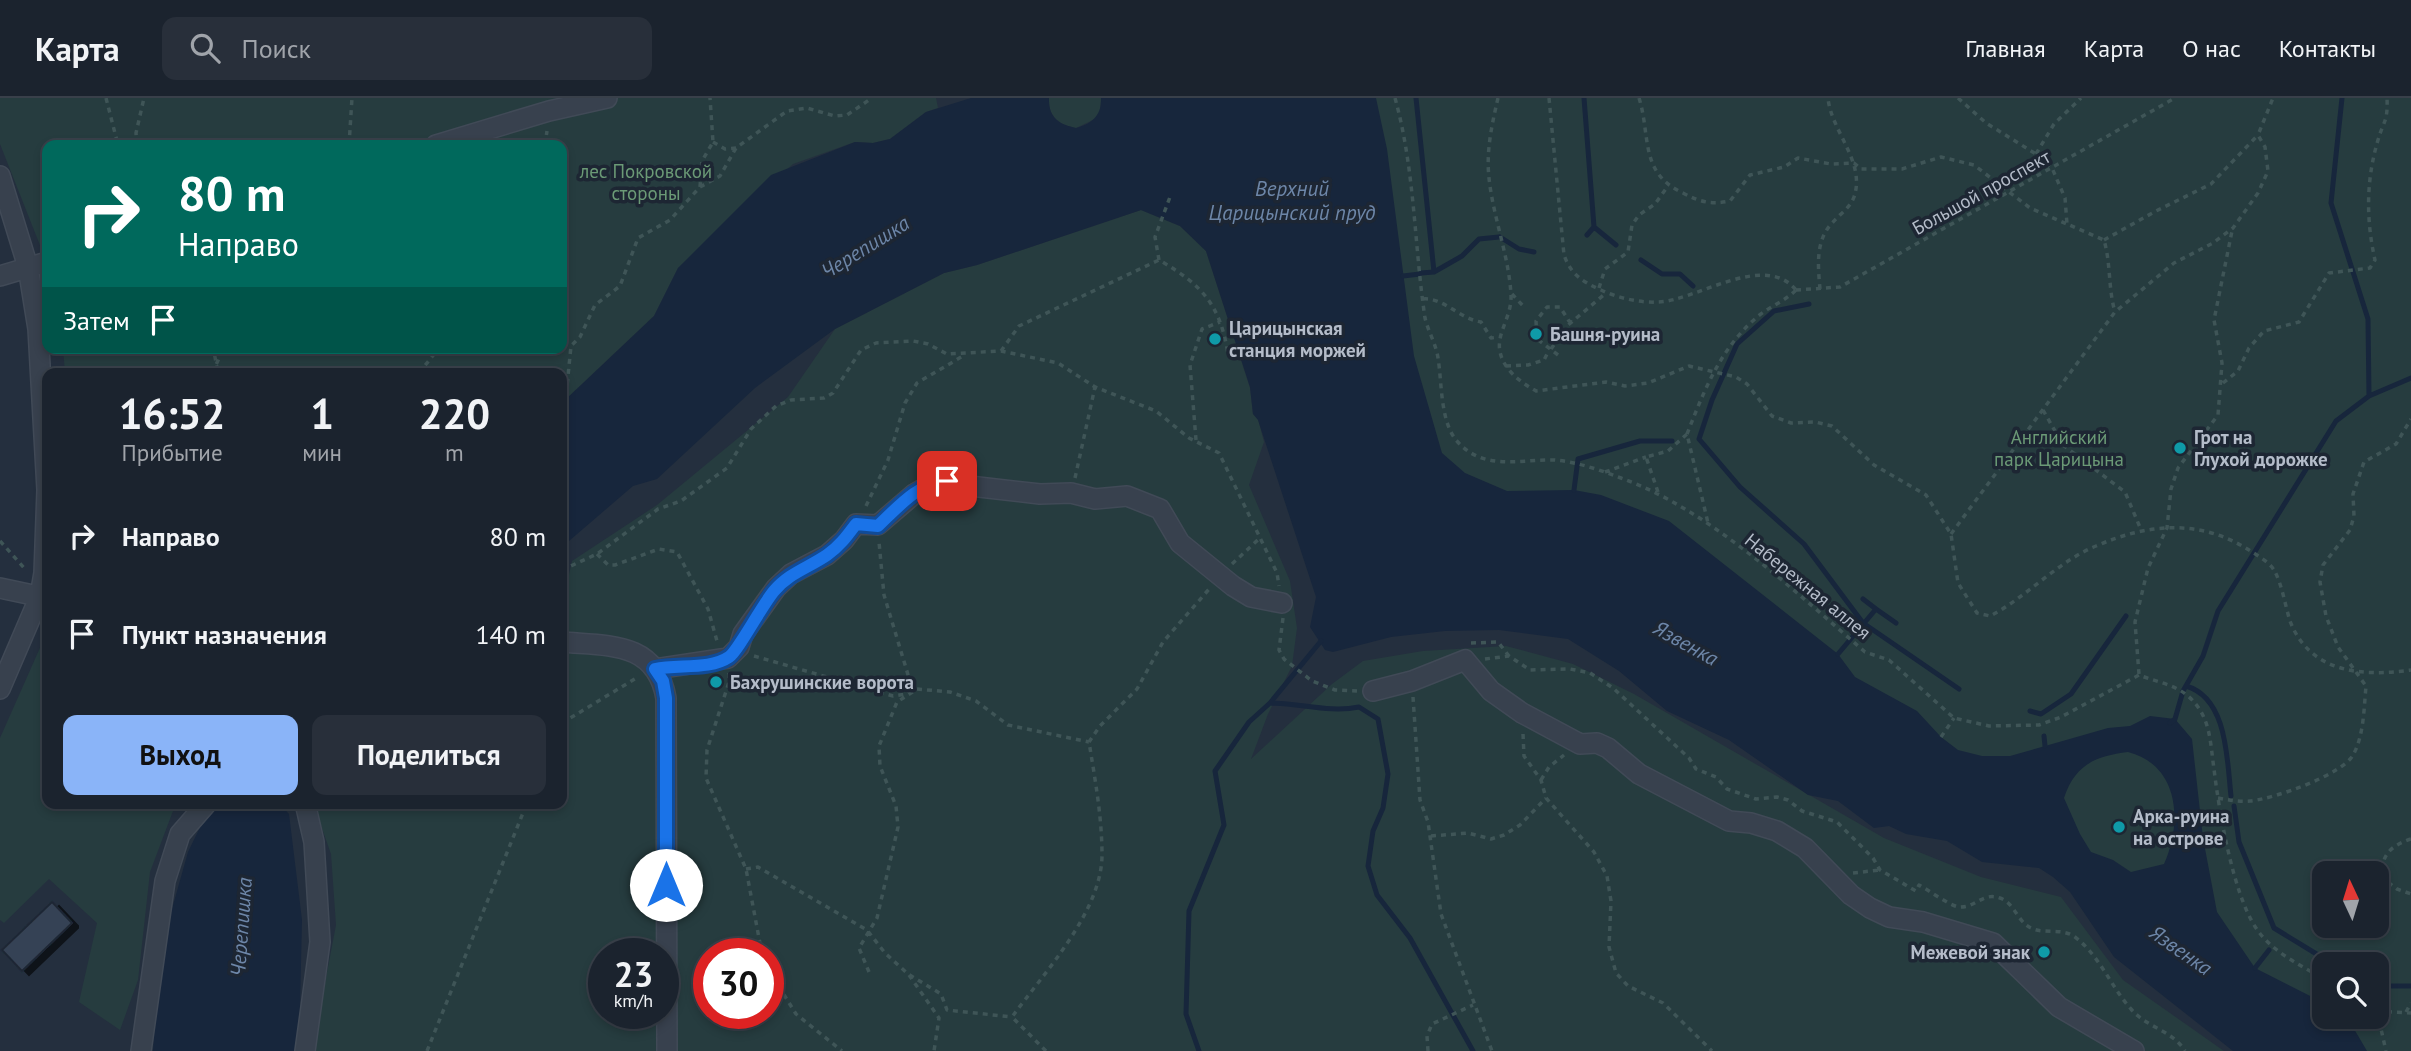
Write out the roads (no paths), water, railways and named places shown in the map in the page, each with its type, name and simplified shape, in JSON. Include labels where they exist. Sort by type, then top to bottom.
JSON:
[{"type":"street","points":[[453,140],[549,111],[607,98]]},
{"type":"street","points":[[0,176],[28,267],[38,329],[42,383]]},
{"type":"street","points":[[0,276],[42,263]]},
{"type":"street","points":[[651,670],[728,658],[739,647],[743,634],[776,588],[791,574],[827,555],[844,540],[856,524],[878,526],[914,494],[935,482],[1040,494],[1071,493],[1095,499],[1127,496],[1160,509],[1180,543],[1233,586],[1251,597],[1282,603]]},
{"type":"street","points":[[0,588],[42,597]]},
{"type":"street","points":[[0,689],[42,601]]},
{"type":"street","points":[[567,643],[633,650],[663,681],[666,698],[667,1051]]},
{"type":"street","points":[[1373,691],[1412,681],[1465,660],[1490,691],[1522,713],[1580,744],[1597,743],[1608,748],[1639,774],[1729,821],[1751,823],[1777,831],[1804,848],[1851,895],[1889,917],[1923,922],[1993,943],[2059,1007],[2134,1051]]},
{"type":"street","points":[[141,1051],[165,881],[180,834],[202,809]]},
{"type":"street","points":[[305,1051],[320,942],[314,842],[306,809]]},
{"type":"water","name":"Верхний Царицынский пруд","points":[[971,98],[1049,98],[1050,110],[1056,119],[1064,125],[1076,128],[1095,118],[1100,109],[1101,98],[1376,98],[1387,149],[1414,356],[1442,453],[1465,473],[1507,491],[1574,490],[1601,495],[1669,521],[1838,654],[1855,677],[1917,711],[1941,737],[1958,750],[1982,756],[2010,756],[2108,728],[2130,726],[2150,716],[2175,719],[2192,739],[2203,838],[2217,912],[2255,968],[2312,997],[2312,1029],[2354,1029],[2367,1051],[2233,1051],[2114,957],[2070,892],[2039,868],[1982,862],[1947,841],[1906,834],[1889,826],[1874,828],[1838,801],[1808,795],[1729,740],[1667,711],[1619,671],[1568,639],[1499,630],[1445,631],[1391,637],[1333,652],[1325,650],[1310,627],[1316,597],[1258,420],[1253,414],[1250,387],[1206,251],[1180,226],[1141,210],[977,265],[944,273],[835,329],[755,388],[657,479],[633,486],[567,543],[567,398],[654,316],[678,268],[771,175],[855,142],[873,143],[890,139],[926,112]],"holes":[[[2128,752],[2145,759],[2158,769],[2167,782],[2172,797],[2174,831],[2164,864],[2131,872],[2113,860],[2091,852],[2064,798],[2074,777],[2088,764],[2106,756]]]},
{"type":"water","name":"Черепишка","points":[[218,809],[284,809],[289,814],[302,920],[299,1051],[153,1051],[159,955],[188,852],[205,817]]},
{"type":"waterway","points":[[1416,98],[1434,272]]},
{"type":"waterway","points":[[1584,98],[1594,227],[1587,235]]},
{"type":"waterway","points":[[2342,98],[2331,203],[2368,319],[2369,396]]},
{"type":"waterway","points":[[1594,227],[1616,245]]},
{"type":"waterway","points":[[1421,273],[1434,272],[1462,256],[1479,239],[1499,237]]},
{"type":"waterway","points":[[1500,237],[1519,249],[1534,252]]},
{"type":"waterway","points":[[1641,260],[1662,274],[1680,274],[1693,286]]},
{"type":"waterway","points":[[1403,276],[1420,274]]},
{"type":"waterway","points":[[1809,304],[1774,311],[1737,344],[1712,400],[1699,439],[1740,487],[1804,544],[1863,623],[1959,689]]},
{"type":"waterway","points":[[2170,723],[2175,719],[2183,691],[2203,656],[2218,611],[2336,421],[2369,396],[2411,378]]},
{"type":"waterway","points":[[1574,490],[1578,459],[1640,441],[1672,441]]},
{"type":"waterway","points":[[1863,599],[1876,609]]},
{"type":"waterway","points":[[1838,654],[1876,609],[1896,623]]},
{"type":"waterway","points":[[2030,711],[2041,714],[2071,694],[2126,616]]},
{"type":"waterway","points":[[1199,1051],[1186,1014],[1189,911],[1224,825],[1215,771],[1249,722],[1270,703],[1321,641]]},
{"type":"waterway","points":[[2186,686],[2200,693],[2218,717],[2226,749],[2231,796]]},
{"type":"waterway","points":[[1270,703],[1337,709],[1359,707],[1378,719],[1388,774],[1383,808],[1373,831],[1368,866],[1377,895],[1410,938],[1473,1051]]},
{"type":"waterway","points":[[2044,736],[2045,746]]},
{"type":"waterway","points":[[2234,806],[2239,842],[2274,928],[2313,952]]},
{"type":"waterway","points":[[2255,968],[2269,950]]},
{"type":"waterway","points":[[2389,986],[2411,986]]},
{"type":"place","name":"Башня-руина","points":[[1536,334]]},
{"type":"place","name":"Царицынская станция моржей","points":[[1215,339]]},
{"type":"place","name":"Грот на Глухой дорожке","points":[[2180,448]]},
{"type":"place","name":"Бахрушинские ворота","points":[[716,682]]},
{"type":"place","name":"Арка-руина на острове","points":[[2119,827]]},
{"type":"place","name":"Межевой знак","points":[[2044,952]]},
{"type":"park label","name":"лес Покровской стороны","points":[[646,182]]},
{"type":"park label","name":"Английский парк Царицына","points":[[2059,448]]},
{"type":"water label","name":"Язвенка","points":[[1686,643]]},
{"type":"water label","name":"Язвенка","points":[[2181,950]]}]
